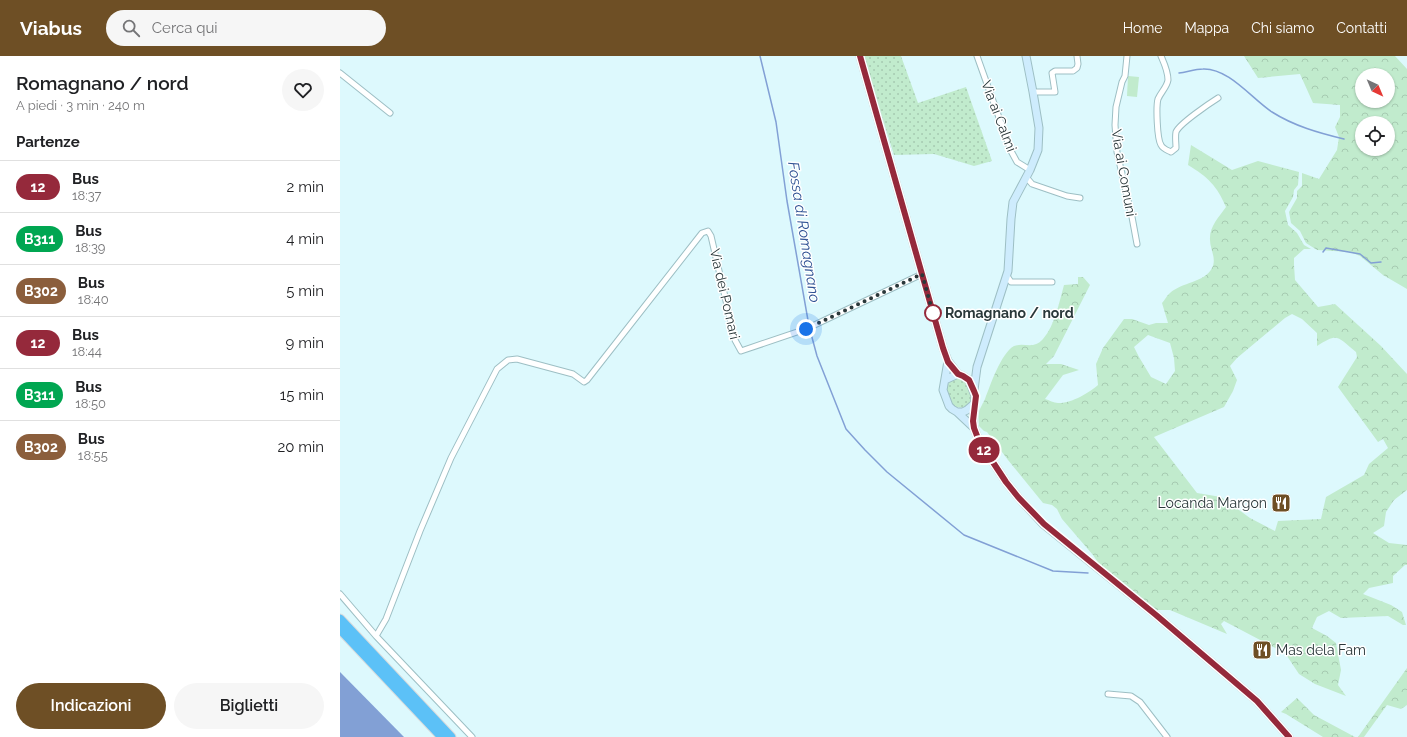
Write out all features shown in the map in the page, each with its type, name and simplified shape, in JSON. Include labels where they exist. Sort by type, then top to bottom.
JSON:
[{"type":"highway","points":[[340,619],[451,737]]},
{"type":"highway","points":[[340,629],[442,737]]},
{"type":"main road","points":[[860,56],[948,362],[943,390],[952,409],[974,428]]},
{"type":"main road","points":[[974,391],[977,367],[1007,276],[1013,202],[1030,170],[1038,150],[1039,138],[1033,92],[1026,56]]},
{"type":"main road","points":[[948,362],[961,375],[969,380],[976,396],[974,404],[974,428],[979,441],[1006,482],[1018,497],[1044,524],[1156,615],[1257,701],[1289,737]]},
{"type":"main road","points":[[946,380],[977,367]]},
{"type":"main road","points":[[957,412],[967,410],[974,404]]},
{"type":"street","name":"Via ai Calmi","points":[[977,56],[1011,151],[1017,162],[1030,170]]},
{"type":"street","points":[[1033,92],[1055,92],[1052,73],[1055,71],[1073,71],[1077,68],[1077,56]]},
{"type":"street","name":"Via ai Comuni","points":[[1127,56],[1125,76],[1122,82],[1118,101],[1115,125],[1117,152],[1137,244]]},
{"type":"street","points":[[1161,56],[1167,70],[1168,80],[1165,89],[1158,99],[1156,110],[1160,144],[1165,150],[1171,152],[1176,148],[1175,138],[1178,129],[1186,121],[1218,98]]},
{"type":"street","points":[[340,73],[390,113]]},
{"type":"street","points":[[1026,177],[1032,184],[1067,196],[1080,198]]},
{"type":"street","name":"Via dei Pomari","points":[[376,636],[386,619],[420,531],[452,458],[497,369],[508,360],[517,360],[573,374],[584,382],[702,233],[708,232],[712,236],[735,340],[741,351],[814,326],[922,274]]},
{"type":"street","points":[[1007,276],[1011,282],[1052,282]]},
{"type":"street","points":[[340,594],[376,636],[472,737]]},
{"type":"street","points":[[1108,694],[1131,696],[1140,702],[1167,737]]},
{"type":"green space","points":[[863,56],[901,56],[918,103],[966,87],[992,161],[974,166],[934,154],[894,155]]},
{"type":"green space","points":[[1244,56],[1395,56],[1407,69],[1407,289],[1383,275],[1360,256],[1350,252],[1317,250],[1306,243],[1300,231],[1291,223],[1289,212],[1297,198],[1297,191],[1302,186],[1302,173],[1319,179],[1337,150],[1339,137],[1335,127],[1340,117],[1340,105],[1313,103],[1300,74],[1258,78]]},
{"type":"green space","points":[[1128,76],[1139,77],[1137,97],[1127,96]]},
{"type":"green space","points":[[1191,145],[1232,170],[1258,161],[1299,172],[1298,185],[1294,190],[1293,197],[1285,211],[1288,225],[1297,233],[1304,245],[1311,249],[1304,249],[1294,258],[1295,280],[1318,307],[1335,304],[1381,346],[1407,374],[1407,490],[1394,500],[1386,512],[1384,526],[1373,533],[1389,543],[1407,545],[1407,565],[1405,565],[1393,576],[1393,583],[1369,588],[1363,594],[1391,605],[1402,612],[1406,625],[1403,625],[1388,616],[1341,618],[1329,611],[1317,617],[1312,628],[1336,643],[1341,670],[1338,685],[1346,696],[1315,684],[1299,674],[1285,653],[1224,621],[1221,624],[1227,634],[1170,610],[1154,610],[1101,567],[1093,555],[1062,519],[1057,509],[1052,505],[1043,503],[987,432],[979,426],[980,410],[1000,362],[1014,346],[1032,345],[1043,339],[1054,321],[1064,285],[1078,284],[1078,277],[1083,277],[1090,285],[1054,356],[1046,364],[1061,364],[1079,370],[1063,375],[1045,399],[1055,403],[1068,402],[1090,391],[1098,385],[1096,364],[1103,348],[1124,319],[1132,319],[1149,325],[1156,323],[1168,323],[1162,303],[1168,295],[1175,289],[1204,277],[1212,268],[1214,261],[1210,243],[1210,235],[1215,222],[1226,207],[1219,193],[1211,183],[1188,165]],"holes":[[[1292,314],[1302,319],[1317,333],[1317,346],[1330,339],[1338,338],[1356,352],[1357,357],[1338,387],[1378,442],[1383,439],[1388,448],[1369,464],[1364,475],[1326,497],[1321,519],[1278,521],[1275,531],[1250,518],[1221,497],[1197,493],[1154,437],[1224,407],[1237,380],[1230,366],[1237,358],[1285,318]],[[1148,335],[1170,343],[1174,358],[1175,371],[1166,384],[1151,377],[1134,347]]]},
{"type":"green space","points":[[957,377],[963,379],[970,389],[971,400],[968,405],[964,407],[953,406],[947,394],[948,385]]},
{"type":"green space","points":[[1407,668],[1407,705],[1401,709],[1387,705],[1364,737],[1358,737]]},
{"type":"green space","points":[[1297,698],[1314,715],[1355,737],[1323,737],[1281,712]]},
{"type":"water","points":[[340,672],[404,737],[340,737]]},
{"type":"waterway","name":"Fossa di Romagnano","points":[[760,56],[776,122],[787,201],[809,326]]},
{"type":"waterway","points":[[1179,73],[1197,69],[1213,70],[1222,73],[1240,85],[1264,106],[1280,117],[1307,128],[1344,139]]},
{"type":"waterway","points":[[1323,252],[1326,248],[1360,254],[1371,263],[1381,262]]},
{"type":"waterway","name":"Fossa di Romagnano","points":[[810,330],[817,356],[846,429],[887,472],[964,535],[1053,571],[1088,573]]},
{"type":"bus line","name":"12","points":[[860,56],[943,348],[948,362],[958,374],[969,380],[974,391],[976,396],[974,404],[974,428],[987,455],[1018,497],[1044,524],[1156,615],[1257,701],[1289,737]]},
{"type":"place","name":"Romagnano / nord","points":[[933,313]]},
{"type":"place","name":"Locanda Margon","points":[[1281,503]]},
{"type":"place","name":"Mas dela Fam","points":[[1262,650]]},
{"type":"route","points":[[806,329],[922,274],[934,317],[933,313]]}]
